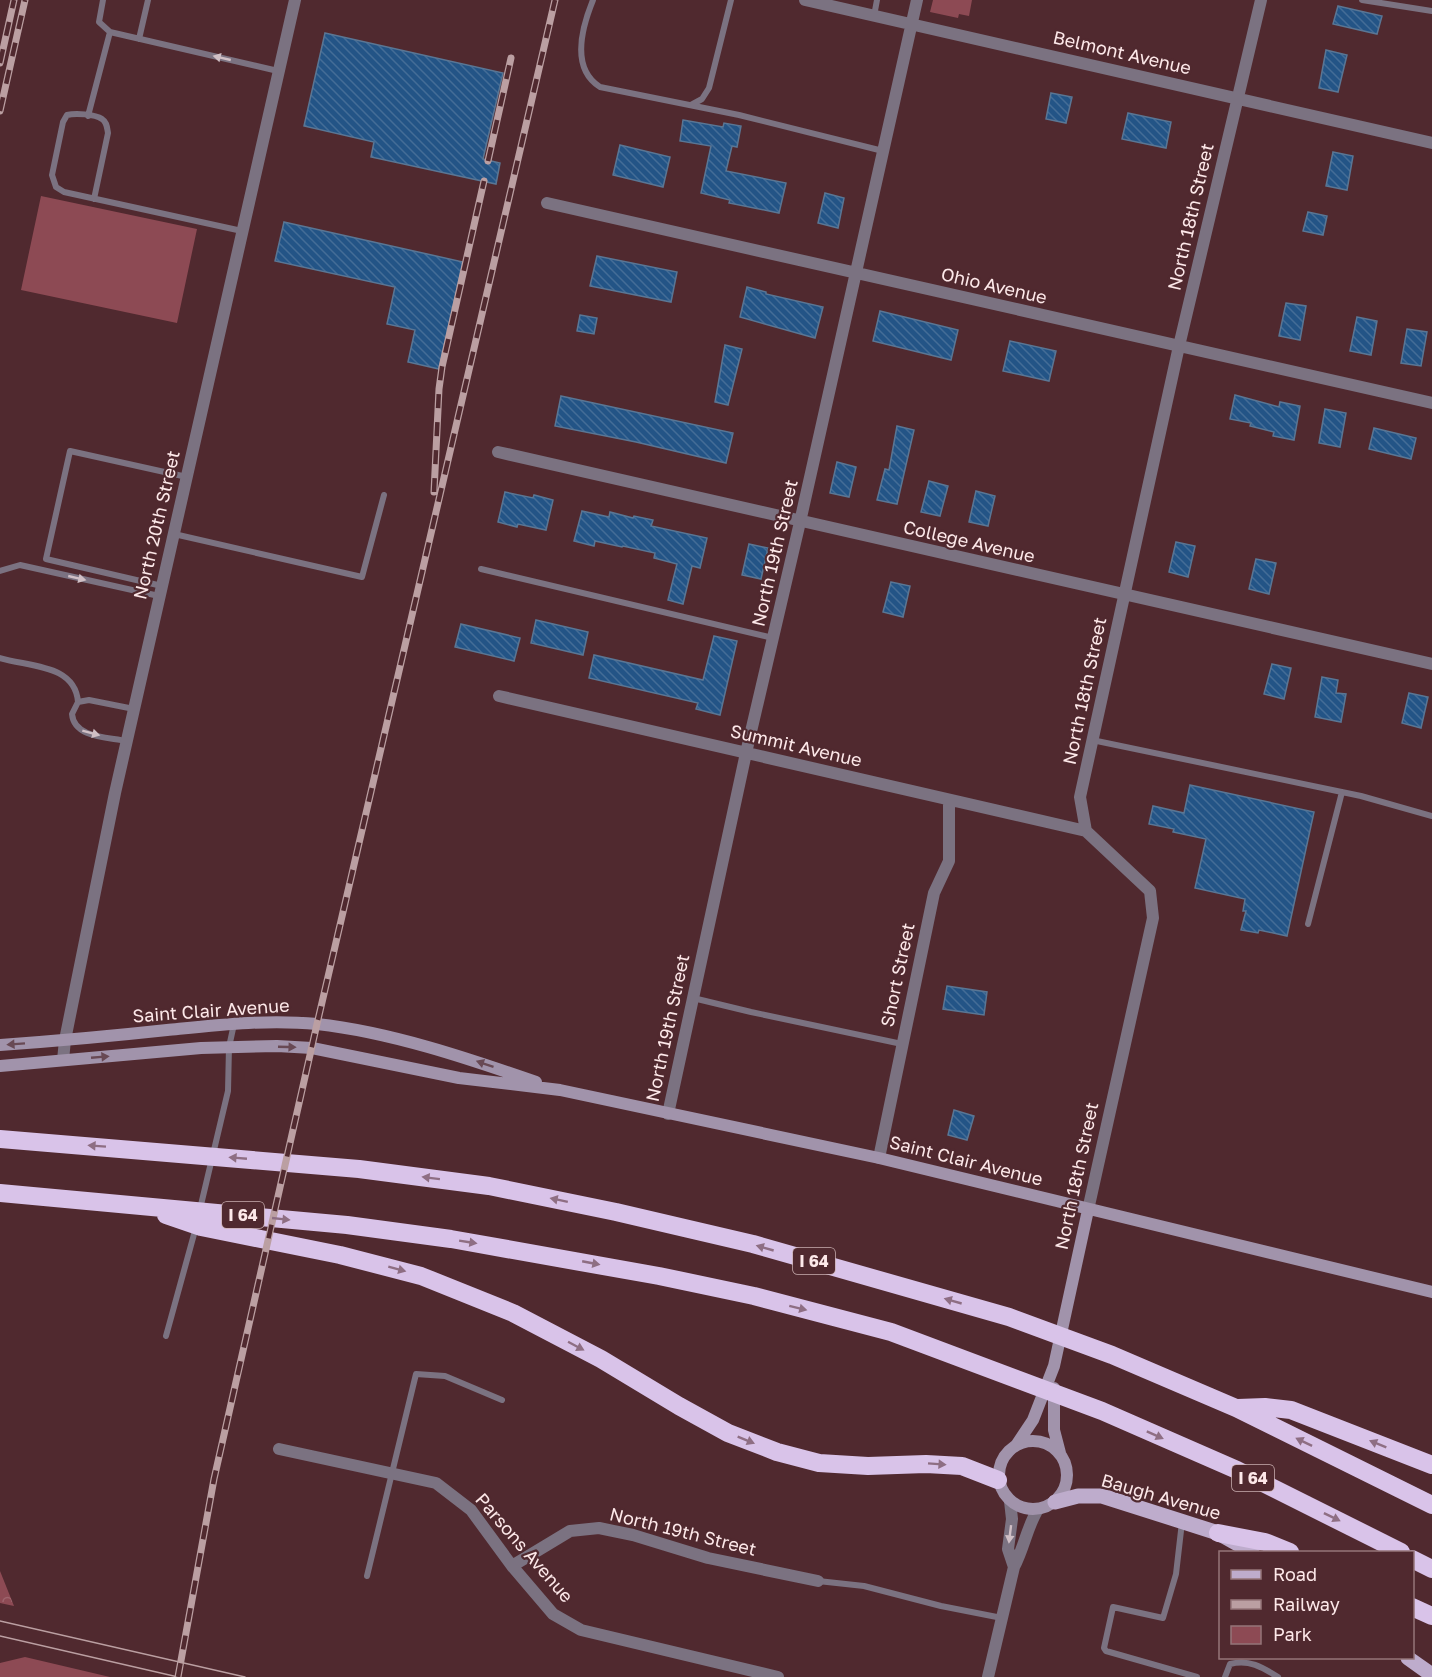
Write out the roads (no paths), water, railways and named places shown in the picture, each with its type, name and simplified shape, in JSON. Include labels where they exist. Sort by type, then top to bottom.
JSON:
[{"type":"highway","name":"I 64","points":[[0,1138],[359,1169],[489,1186],[616,1212],[753,1244],[1009,1317],[1112,1355],[1236,1408],[1432,1505]]},
{"type":"highway","name":"I 64","points":[[0,1193],[347,1225],[534,1252],[754,1296],[891,1332],[1102,1411],[1237,1470],[1399,1551]]},
{"type":"highway","points":[[139,1205],[201,1227],[340,1255],[421,1276],[513,1312],[601,1359],[728,1433],[777,1452],[819,1463],[868,1466],[926,1464],[962,1466],[999,1480]]},
{"type":"highway","points":[[1236,1408],[1265,1407],[1291,1410],[1432,1465]]},
{"type":"highway","points":[[1218,1533],[1265,1542],[1288,1551]]},
{"type":"highway","points":[[1414,1559],[1432,1569]]},
{"type":"highway","points":[[1414,1607],[1432,1616]]},
{"type":"main road","name":"Saint Clair Avenue","points":[[0,1045],[260,1022],[317,1024],[376,1035],[464,1057],[560,1090]]},
{"type":"main road","name":"Saint Clair Avenue","points":[[0,1066],[229,1047],[312,1048],[459,1078],[560,1090],[879,1158],[1432,1292]]},
{"type":"main road","name":"North 18th Street","points":[[1017,1444],[1033,1420],[1054,1366],[1088,1210]]},
{"type":"main road","name":"North 18th Street","points":[[1054,1366],[1054,1431],[1060,1453]]},
{"type":"main road","points":[[1036,1441],[1045,1443],[1060,1453],[1067,1469],[1067,1478],[1065,1487],[1055,1502],[1038,1509],[1029,1509],[1010,1501],[1001,1489],[1000,1462],[1017,1444],[1036,1441]]},
{"type":"main road","name":"Baugh Avenue","points":[[1055,1502],[1078,1496],[1102,1496],[1218,1533],[1250,1551]]},
{"type":"main road","points":[[1409,1659],[1432,1675]]},
{"type":"street","name":"North 20th Street","points":[[63,1060],[92,903],[134,709],[295,0]]},
{"type":"street","name":"Belmont Avenue","points":[[804,0],[845,4],[874,15],[1432,143]]},
{"type":"street","name":"North 19th Street","points":[[668,1114],[746,753],[801,522],[917,0]]},
{"type":"street","name":"North 18th Street","points":[[1088,1210],[1153,918],[1150,891],[1086,831],[1080,797],[1179,346],[1261,0]]},
{"type":"street","name":"Ohio Avenue","points":[[547,203],[1432,403]]},
{"type":"street","name":"College Avenue","points":[[498,452],[1432,664]]},
{"type":"street","name":"Summit Avenue","points":[[499,696],[1086,831]]},
{"type":"street","name":"Short Street","points":[[879,1158],[934,893],[949,861],[949,801]]},
{"type":"street","name":"Parsons Avenue","points":[[279,1449],[436,1483],[471,1510],[512,1566],[553,1614],[581,1630],[778,1677]]},
{"type":"street","points":[[1010,1501],[1012,1519],[1008,1549],[1014,1567]]},
{"type":"street","points":[[988,1677],[1014,1567],[1038,1509]]},
{"type":"street","name":"North 19th Street","points":[[512,1566],[570,1531],[599,1528],[633,1535],[708,1558],[818,1581]]},
{"type":"lane","points":[[103,0],[99,22],[110,32],[279,71]]},
{"type":"lane","points":[[139,39],[148,0]]},
{"type":"lane","points":[[593,0],[586,18],[580,47],[589,80],[600,87],[739,115],[884,151]]},
{"type":"lane","points":[[690,105],[702,99],[709,88],[731,0]]},
{"type":"lane","points":[[874,15],[877,0]]},
{"type":"lane","points":[[1362,0],[1432,12]]},
{"type":"lane","points":[[88,116],[110,32]]},
{"type":"lane","points":[[94,198],[108,133],[107,124],[102,119],[75,113],[67,115],[63,122],[52,175],[56,187],[64,192],[243,231]]},
{"type":"lane","points":[[161,591],[46,559],[70,451],[187,477]]},
{"type":"lane","points":[[174,534],[362,578],[384,495]]},
{"type":"lane","points":[[0,571],[20,565],[161,591]]},
{"type":"lane","points":[[481,570],[773,638]]},
{"type":"lane","points":[[0,658],[62,674],[71,681],[77,692],[78,702],[72,714],[73,720],[82,732],[127,742]]},
{"type":"lane","points":[[78,702],[89,700],[134,709]]},
{"type":"lane","points":[[1092,740],[1342,792],[1432,816]]},
{"type":"lane","points":[[1308,924],[1342,792]]},
{"type":"lane","points":[[693,998],[902,1044]]},
{"type":"lane","points":[[166,1336],[190,1251],[228,1091],[229,1047],[234,1024]]},
{"type":"lane","points":[[367,1576],[416,1374],[445,1376],[502,1400]]},
{"type":"lane","points":[[1182,1521],[1176,1575],[1163,1618],[1113,1607],[1104,1648],[1106,1651],[1197,1677]]},
{"type":"lane","points":[[818,1581],[864,1586],[941,1606],[1002,1618]]},
{"type":"lane","points":[[1225,1677],[1230,1664],[1242,1661],[1257,1664],[1278,1677]]},
{"type":"tram line","points":[[0,1621],[245,1677]]},
{"type":"tram line","points":[[0,1636],[178,1677]]},
{"type":"railway","points":[[0,63],[14,0]]},
{"type":"railway","points":[[0,111],[25,0]]},
{"type":"railway","points":[[178,1677],[214,1479],[317,1024],[555,0]]},
{"type":"railway","points":[[488,161],[511,58]]},
{"type":"railway","points":[[434,492],[442,367],[484,181]]}]
